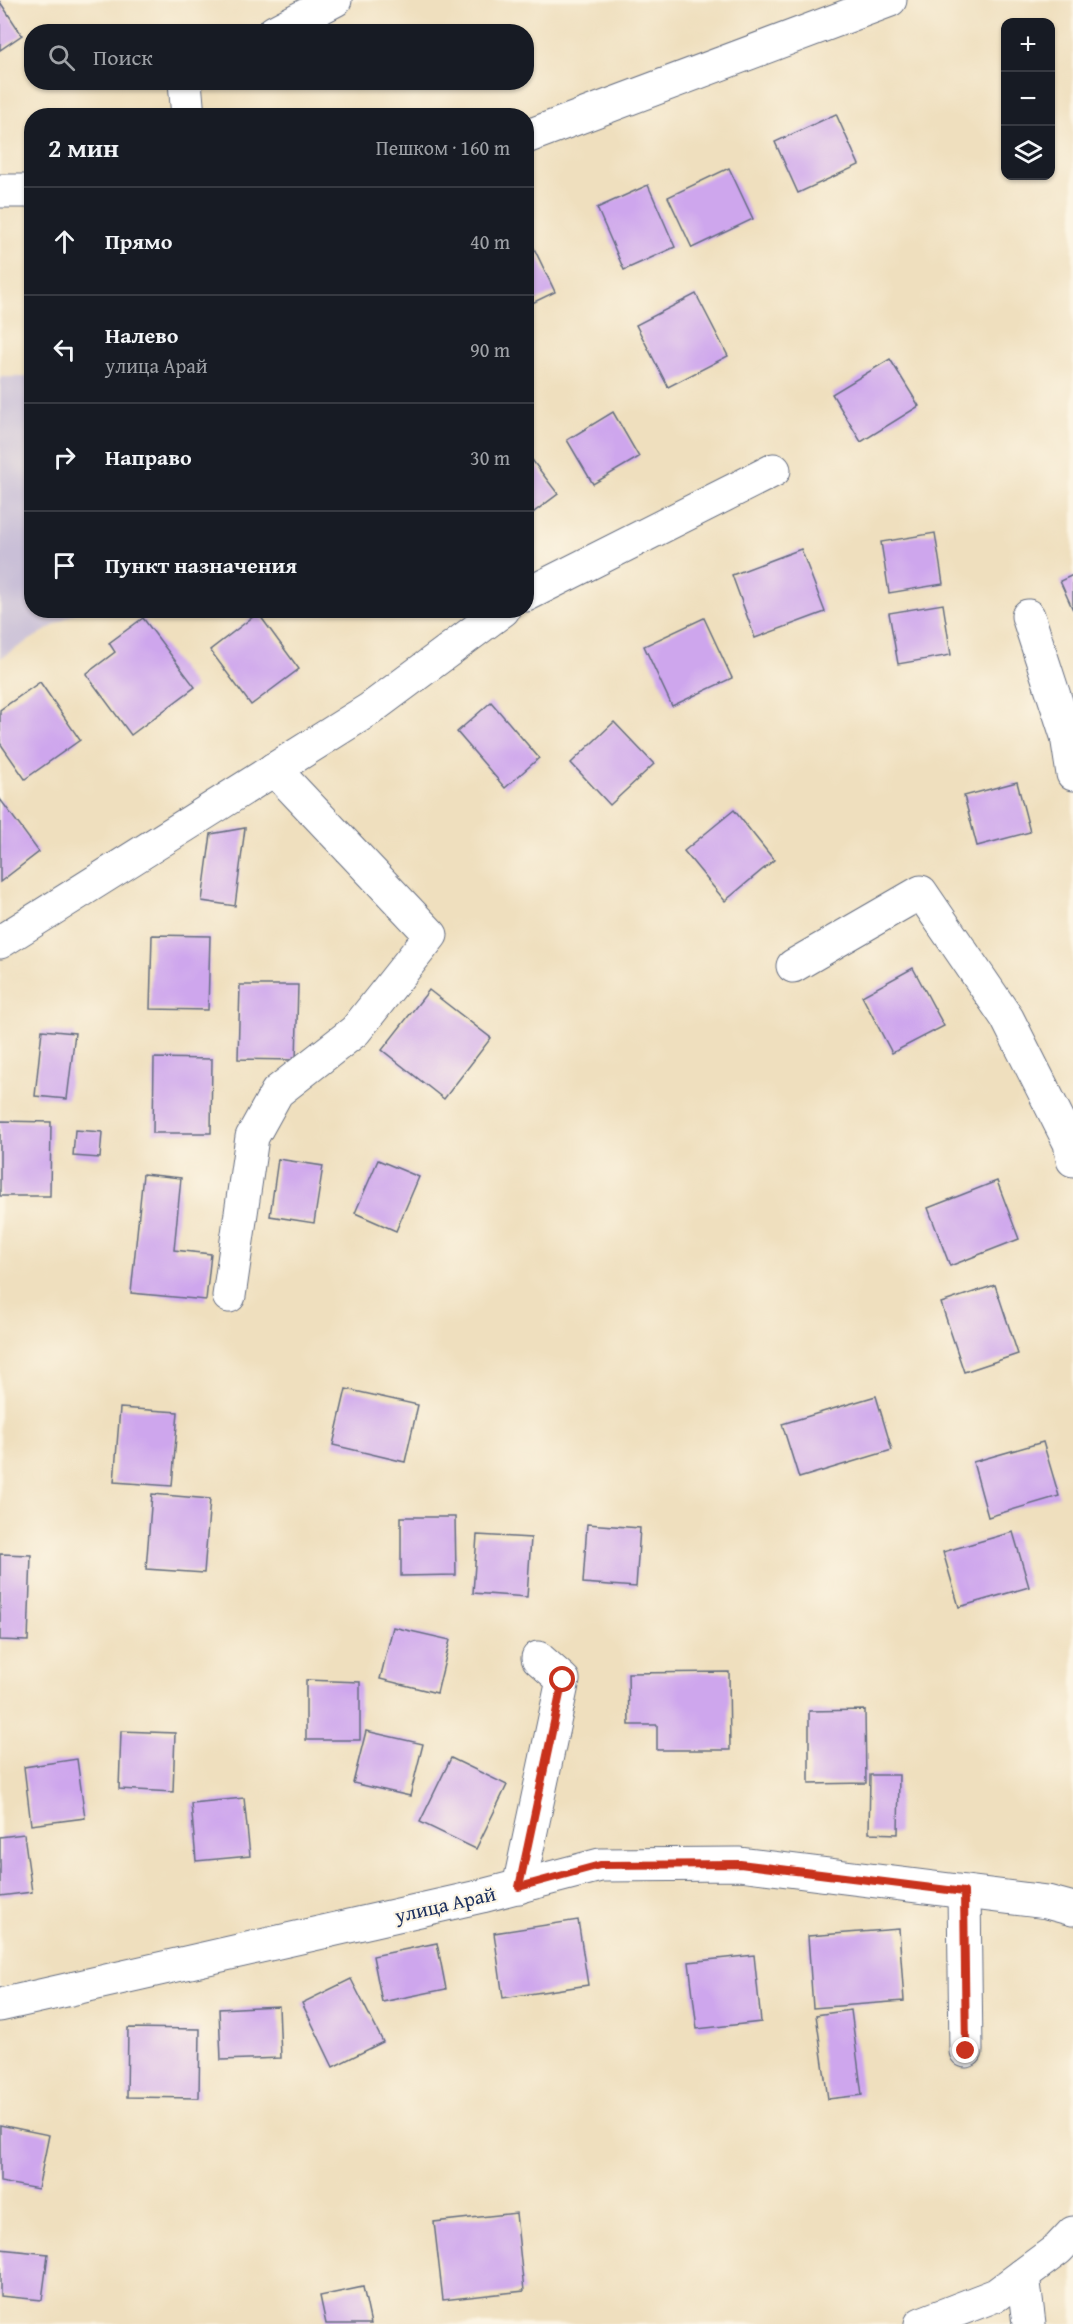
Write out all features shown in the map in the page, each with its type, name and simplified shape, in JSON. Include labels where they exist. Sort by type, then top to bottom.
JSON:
[{"type":"street","points":[[289,24],[335,0]]},
{"type":"street","points":[[534,134],[890,0]]},
{"type":"street","points":[[186,90],[187,108]]},
{"type":"street","points":[[0,191],[24,190]]},
{"type":"street","points":[[534,591],[774,470]]},
{"type":"street","points":[[1028,616],[1067,736],[1073,774]]},
{"type":"street","points":[[0,942],[370,709],[492,618]]},
{"type":"street","points":[[229,1296],[252,1137],[277,1092],[355,1031],[431,935],[274,769]]},
{"type":"street","points":[[793,966],[921,892],[1007,1018],[1070,1143],[1073,1160]]},
{"type":"street","points":[[519,1887],[563,1680],[538,1658]]},
{"type":"street","name":"улица Арай","points":[[0,2005],[519,1887],[600,1865],[740,1864],[1047,1902],[1073,1909]]},
{"type":"street","points":[[964,1892],[966,2051]]},
{"type":"street","points":[[921,2324],[996,2295],[1058,2249],[1073,2233]]},
{"type":"street","points":[[1023,2275],[1029,2324]]},
{"type":"shaded area","points":[[0,377],[24,377],[24,618],[66,618],[0,658]]},
{"type":"building","points":[[0,2],[22,35],[0,50]]},
{"type":"building","points":[[836,114],[859,165],[798,193],[775,142]]},
{"type":"building","points":[[729,168],[753,219],[692,248],[668,197]]},
{"type":"building","points":[[648,185],[675,247],[624,270],[597,208]]},
{"type":"building","points":[[534,248],[555,292],[534,302]]},
{"type":"building","points":[[696,294],[728,356],[668,387],[636,325]]},
{"type":"building","points":[[890,359],[919,406],[861,442],[832,394]]},
{"type":"building","points":[[613,412],[639,457],[593,484],[567,440]]},
{"type":"building","points":[[534,462],[558,494],[534,512]]},
{"type":"building","points":[[935,533],[943,584],[889,593],[881,542]]},
{"type":"building","points":[[801,549],[825,612],[755,638],[732,575]]},
{"type":"building","points":[[1073,575],[1073,610],[1060,581]]},
{"type":"building","points":[[943,604],[951,655],[898,664],[889,613]]},
{"type":"building","points":[[143,618],[195,687],[131,735],[86,674],[115,652],[109,643]]},
{"type":"building","points":[[252,618],[262,618],[299,669],[251,705],[210,650]]},
{"type":"building","points":[[704,618],[732,678],[672,706],[644,646]]},
{"type":"building","points":[[40,682],[80,740],[25,779],[0,743],[0,710]]},
{"type":"building","points":[[491,702],[539,758],[505,788],[457,732]]},
{"type":"building","points":[[614,722],[654,764],[610,805],[571,763]]},
{"type":"building","points":[[1017,782],[1030,832],[977,846],[964,796]]},
{"type":"building","points":[[0,799],[39,852],[0,882]]},
{"type":"building","points":[[734,810],[774,860],[725,901],[684,851]]},
{"type":"building","points":[[245,828],[235,906],[202,901],[211,834]]},
{"type":"building","points":[[152,935],[210,936],[208,1010],[150,1009]]},
{"type":"building","points":[[913,968],[944,1026],[892,1053],[862,996]]},
{"type":"building","points":[[240,985],[298,985],[296,1060],[238,1059]]},
{"type":"building","points":[[429,990],[491,1038],[444,1099],[382,1050]]},
{"type":"building","points":[[42,1030],[75,1033],[67,1099],[35,1096]]},
{"type":"building","points":[[154,1058],[212,1059],[211,1133],[153,1133]]},
{"type":"building","points":[[0,1121],[51,1122],[50,1196],[0,1196]]},
{"type":"building","points":[[75,1130],[102,1132],[100,1158],[73,1156]]},
{"type":"building","points":[[278,1159],[323,1166],[314,1223],[270,1216]]},
{"type":"building","points":[[378,1160],[419,1177],[396,1231],[355,1213]]},
{"type":"building","points":[[143,1174],[181,1178],[174,1250],[211,1254],[206,1300],[131,1293]]},
{"type":"building","points":[[997,1181],[1019,1239],[950,1266],[928,1208]]},
{"type":"building","points":[[995,1285],[1018,1354],[964,1372],[941,1303]]},
{"type":"building","points":[[346,1389],[418,1405],[405,1462],[333,1445]]},
{"type":"building","points":[[876,1396],[892,1450],[799,1478],[782,1424]]},
{"type":"building","points":[[120,1408],[178,1412],[172,1486],[114,1482]]},
{"type":"building","points":[[1043,1442],[1059,1496],[988,1517],[973,1462]]},
{"type":"building","points":[[152,1494],[210,1499],[204,1573],[146,1569]]},
{"type":"building","points":[[401,1517],[455,1517],[456,1575],[401,1576]]},
{"type":"building","points":[[587,1524],[640,1528],[636,1587],[583,1583]]},
{"type":"building","points":[[1013,1532],[1029,1587],[959,1607],[943,1552]]},
{"type":"building","points":[[477,1535],[531,1538],[527,1597],[473,1593]]},
{"type":"building","points":[[0,1554],[31,1555],[28,1641],[0,1640]]},
{"type":"building","points":[[393,1627],[450,1640],[437,1693],[380,1679]]},
{"type":"building","points":[[729,1672],[730,1750],[657,1750],[657,1725],[629,1725],[628,1673]]},
{"type":"building","points":[[306,1680],[360,1682],[360,1740],[306,1740]]},
{"type":"building","points":[[865,1710],[866,1783],[809,1784],[809,1711]]},
{"type":"building","points":[[121,1731],[175,1733],[173,1792],[119,1789]]},
{"type":"building","points":[[366,1731],[423,1744],[410,1796],[353,1783]]},
{"type":"building","points":[[451,1758],[507,1785],[476,1849],[420,1822]]},
{"type":"building","points":[[77,1759],[85,1818],[31,1825],[24,1767]]},
{"type":"building","points":[[870,1775],[899,1775],[898,1834],[869,1833]]},
{"type":"building","points":[[244,1798],[250,1856],[196,1861],[191,1803]]},
{"type":"building","points":[[24,1834],[32,1892],[0,1896],[0,1837]]},
{"type":"building","points":[[578,1920],[588,1985],[503,1998],[494,1933]]},
{"type":"building","points":[[899,1929],[904,2001],[813,2008],[808,1936]]},
{"type":"building","points":[[437,1943],[446,1989],[382,2002],[373,1956]]},
{"type":"building","points":[[754,1955],[761,2022],[697,2029],[689,1962]]},
{"type":"building","points":[[351,1979],[383,2042],[333,2067],[302,2003]]},
{"type":"building","points":[[279,2006],[281,2058],[221,2060],[219,2009]]},
{"type":"building","points":[[851,2010],[862,2095],[828,2099],[816,2015]]},
{"type":"building","points":[[128,2028],[200,2029],[199,2098],[127,2097]]},
{"type":"building","points":[[0,2125],[49,2135],[38,2189],[0,2182]]},
{"type":"building","points":[[516,2213],[524,2291],[443,2300],[434,2222]]},
{"type":"building","points":[[0,2249],[48,2254],[42,2300],[0,2296]]},
{"type":"building","points":[[363,2287],[371,2324],[326,2324],[320,2296]]},
{"type":"route","points":[[563,1680],[519,1887],[600,1865],[740,1864],[964,1892],[966,2051]]}]
